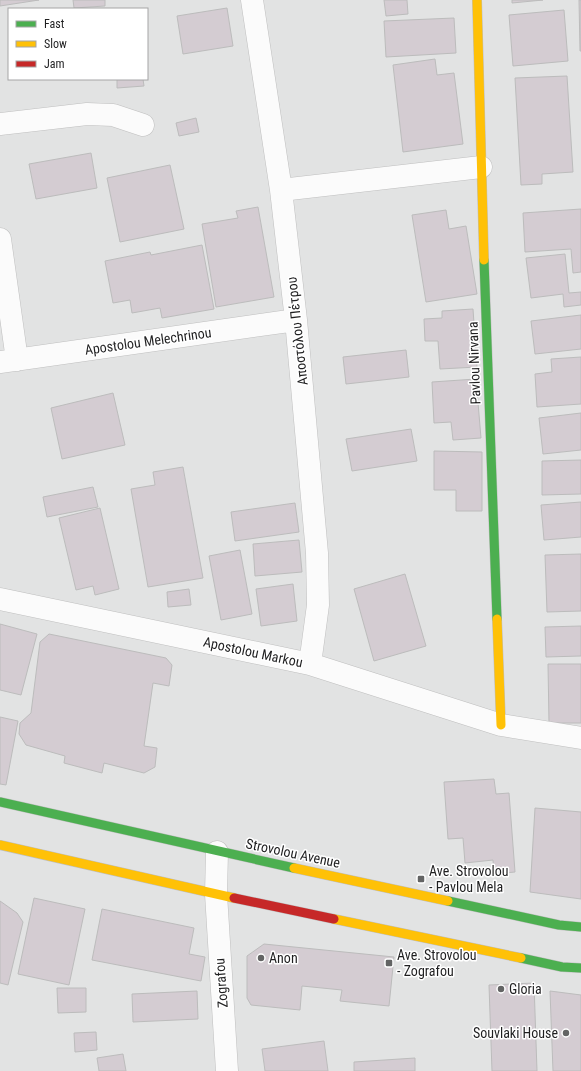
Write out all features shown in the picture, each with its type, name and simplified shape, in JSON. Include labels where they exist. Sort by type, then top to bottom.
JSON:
[{"type":"main road","name":"Pavlou Nirvana","points":[[477,0],[481,167],[501,725]]},
{"type":"main road","name":"Strovolou Avenue","points":[[0,802],[217,852],[559,925],[581,927]]},
{"type":"main road","points":[[0,845],[216,894],[562,967],[581,968]]},
{"type":"street","name":"Αποστόλου Πέτρου","points":[[252,0],[281,190],[296,320],[317,553],[318,604],[310,664]]},
{"type":"street","points":[[0,124],[87,114],[113,115],[143,125]]},
{"type":"street","points":[[281,190],[481,167]]},
{"type":"street","points":[[0,239],[9,361]]},
{"type":"street","name":"Apostolou Melechrinou","points":[[9,361],[296,320]]},
{"type":"street","name":"Apostolou Markou","points":[[0,599],[310,664],[501,725],[581,738]]},
{"type":"street","name":"Zografou","points":[[217,852],[216,894],[227,1071]]},
{"type":"building","points":[[0,0],[39,0],[0,6]]},
{"type":"building","points":[[73,0],[105,0],[105,6],[74,8]]},
{"type":"building","points":[[384,0],[407,0],[408,14],[386,16]]},
{"type":"building","points":[[512,0],[543,0],[512,3]]},
{"type":"building","points":[[579,0],[581,0],[581,51],[580,51]]},
{"type":"building","points":[[227,8],[233,46],[183,54],[177,16]]},
{"type":"building","points":[[564,10],[568,61],[513,66],[509,15]]},
{"type":"building","points":[[454,18],[456,53],[386,57],[384,21]]},
{"type":"building","points":[[435,59],[437,75],[454,73],[463,144],[403,152],[393,65]]},
{"type":"building","points":[[567,76],[573,172],[542,174],[542,184],[521,185],[515,78]]},
{"type":"building","points":[[117,80],[143,80],[144,86],[117,88]]},
{"type":"building","points":[[196,118],[199,132],[179,136],[176,123]]},
{"type":"building","points":[[91,153],[97,188],[36,199],[29,164]]},
{"type":"building","points":[[170,165],[184,229],[120,242],[107,178]]},
{"type":"building","points":[[258,207],[274,297],[216,307],[202,224],[238,218],[236,211]]},
{"type":"building","points":[[581,209],[581,272],[573,273],[571,249],[525,252],[523,213]]},
{"type":"building","points":[[446,210],[449,229],[466,226],[477,294],[426,302],[412,215]]},
{"type":"building","points":[[202,245],[214,309],[162,318],[160,308],[132,313],[130,300],[113,303],[105,261],[150,252],[151,255]]},
{"type":"building","points":[[565,254],[569,293],[581,292],[581,305],[564,307],[563,294],[531,298],[526,258]]},
{"type":"building","points":[[473,309],[477,367],[440,369],[438,341],[425,341],[424,319],[442,318],[442,311]]},
{"type":"building","points":[[581,315],[581,349],[535,354],[531,321]]},
{"type":"building","points":[[406,350],[409,377],[346,384],[343,357]]},
{"type":"building","points":[[581,357],[581,404],[537,407],[535,374],[552,372],[551,359]]},
{"type":"building","points":[[476,379],[481,438],[453,440],[451,422],[434,423],[432,382]]},
{"type":"building","points":[[113,393],[125,445],[62,459],[51,408]]},
{"type":"building","points":[[581,413],[581,450],[543,454],[539,418]]},
{"type":"building","points":[[411,429],[417,461],[352,471],[346,439]]},
{"type":"building","points":[[434,451],[482,452],[482,511],[456,511],[456,490],[434,490]]},
{"type":"building","points":[[581,460],[581,494],[542,495],[542,461]]},
{"type":"building","points":[[183,467],[203,578],[148,587],[131,489],[155,485],[153,472]]},
{"type":"building","points":[[93,487],[98,507],[47,517],[43,497]]},
{"type":"building","points":[[581,502],[581,537],[544,540],[541,505]]},
{"type":"building","points":[[295,503],[299,532],[235,541],[231,512]]},
{"type":"building","points":[[100,508],[119,589],[95,595],[93,586],[76,590],[59,518]]},
{"type":"building","points":[[299,540],[302,572],[255,576],[253,544]]},
{"type":"building","points":[[240,550],[252,614],[221,620],[209,556]]},
{"type":"building","points":[[581,554],[581,611],[547,612],[545,555]]},
{"type":"building","points":[[405,574],[426,646],[374,661],[354,589]]},
{"type":"building","points":[[293,584],[297,621],[261,626],[256,589]]},
{"type":"building","points":[[189,589],[191,605],[168,607],[167,592]]},
{"type":"building","points":[[0,624],[37,634],[21,695],[0,690]]},
{"type":"building","points":[[581,626],[581,656],[546,657],[545,627]]},
{"type":"building","points":[[49,634],[166,658],[172,665],[169,686],[153,683],[144,746],[157,748],[155,767],[144,773],[104,763],[102,773],[64,763],[65,756],[26,745],[19,734],[20,723],[31,713],[40,642]]},
{"type":"building","points":[[548,664],[581,664],[581,723],[549,723]]},
{"type":"building","points":[[0,717],[18,721],[6,785],[0,784]]},
{"type":"building","points":[[494,779],[496,794],[509,793],[515,872],[494,874],[493,860],[465,863],[463,838],[448,839],[444,782]]},
{"type":"building","points":[[535,808],[581,812],[581,899],[530,892]]},
{"type":"building","points":[[34,898],[85,909],[69,985],[18,974]]},
{"type":"building","points":[[0,901],[17,913],[23,922],[8,985],[0,983]]},
{"type":"building","points":[[102,909],[194,928],[189,954],[205,957],[201,981],[92,960]]},
{"type":"building","points":[[264,944],[394,957],[389,1006],[340,1001],[342,990],[302,986],[300,1010],[251,1005],[247,998],[247,956]]},
{"type":"building","points":[[534,983],[537,1071],[492,1071],[489,985]]},
{"type":"building","points":[[57,988],[86,988],[86,1012],[58,1013]]},
{"type":"building","points":[[197,991],[198,1019],[133,1022],[132,994]]},
{"type":"building","name":"Souvlaki House","points":[[550,991],[581,995],[581,1071],[553,1071]]},
{"type":"building","points":[[96,1032],[97,1050],[75,1052],[74,1033]]},
{"type":"building","points":[[324,1041],[328,1071],[265,1071],[262,1049]]},
{"type":"building","points":[[123,1054],[126,1071],[99,1071],[97,1058]]},
{"type":"building","points":[[415,1058],[415,1071],[354,1071],[354,1062]]},
{"type":"traffic: fast","points":[[484,260],[497,619]]},
{"type":"traffic: fast","points":[[0,802],[294,868]]},
{"type":"traffic: fast","points":[[448,901],[559,925],[581,927]]},
{"type":"traffic: fast","points":[[521,958],[562,967],[581,968]]},
{"type":"traffic: slow","points":[[477,0],[484,260]]},
{"type":"traffic: slow","points":[[497,619],[501,725]]},
{"type":"traffic: slow","points":[[0,845],[234,898]]},
{"type":"traffic: slow","points":[[294,868],[448,901]]},
{"type":"traffic: slow","points":[[334,919],[521,958]]},
{"type":"traffic: jam","points":[[234,898],[334,919]]},
{"type":"place","name":"Ave. Strovolou - Pavlou Mela","points":[[421,879]]},
{"type":"place","name":"Anon","points":[[261,958]]},
{"type":"place","name":"Ave. Strovolou - Zografou","points":[[389,963]]},
{"type":"place","name":"Gloria","points":[[501,989]]},
{"type":"place","name":"Souvlaki House","points":[[566,1033]]}]
